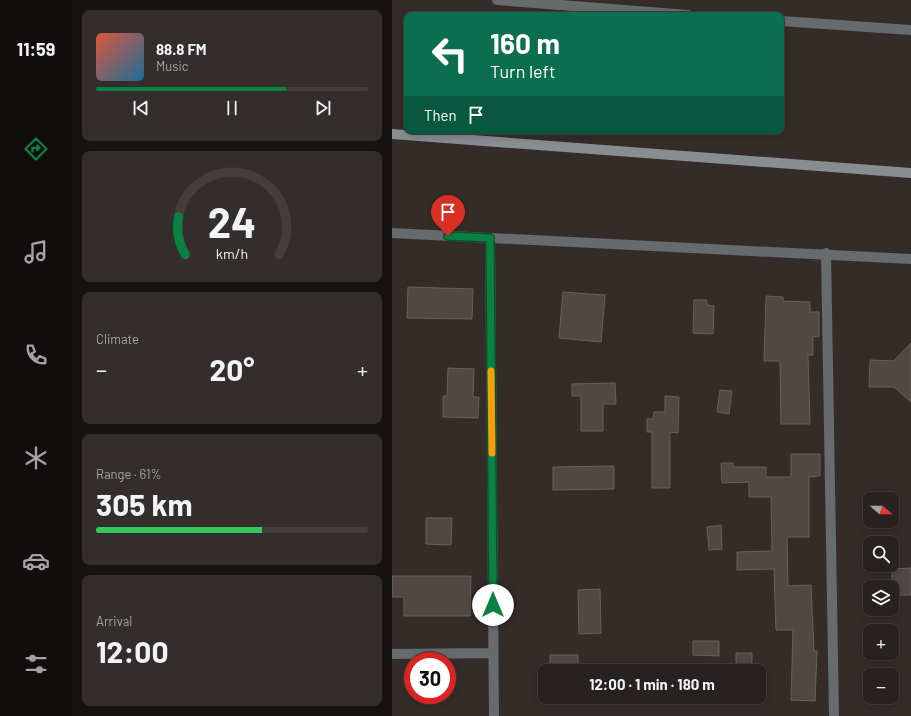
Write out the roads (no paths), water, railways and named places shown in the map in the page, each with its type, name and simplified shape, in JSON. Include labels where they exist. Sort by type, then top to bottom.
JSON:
[{"type":"street","points":[[497,0],[650,12]]},
{"type":"street","points":[[784,21],[911,30]]},
{"type":"street","points":[[392,134],[911,173]]},
{"type":"street","points":[[392,233],[826,253],[911,259]]},
{"type":"street","points":[[490,238],[494,716]]},
{"type":"street","points":[[826,253],[834,716]]},
{"type":"street","points":[[392,654],[493,653]]}]
